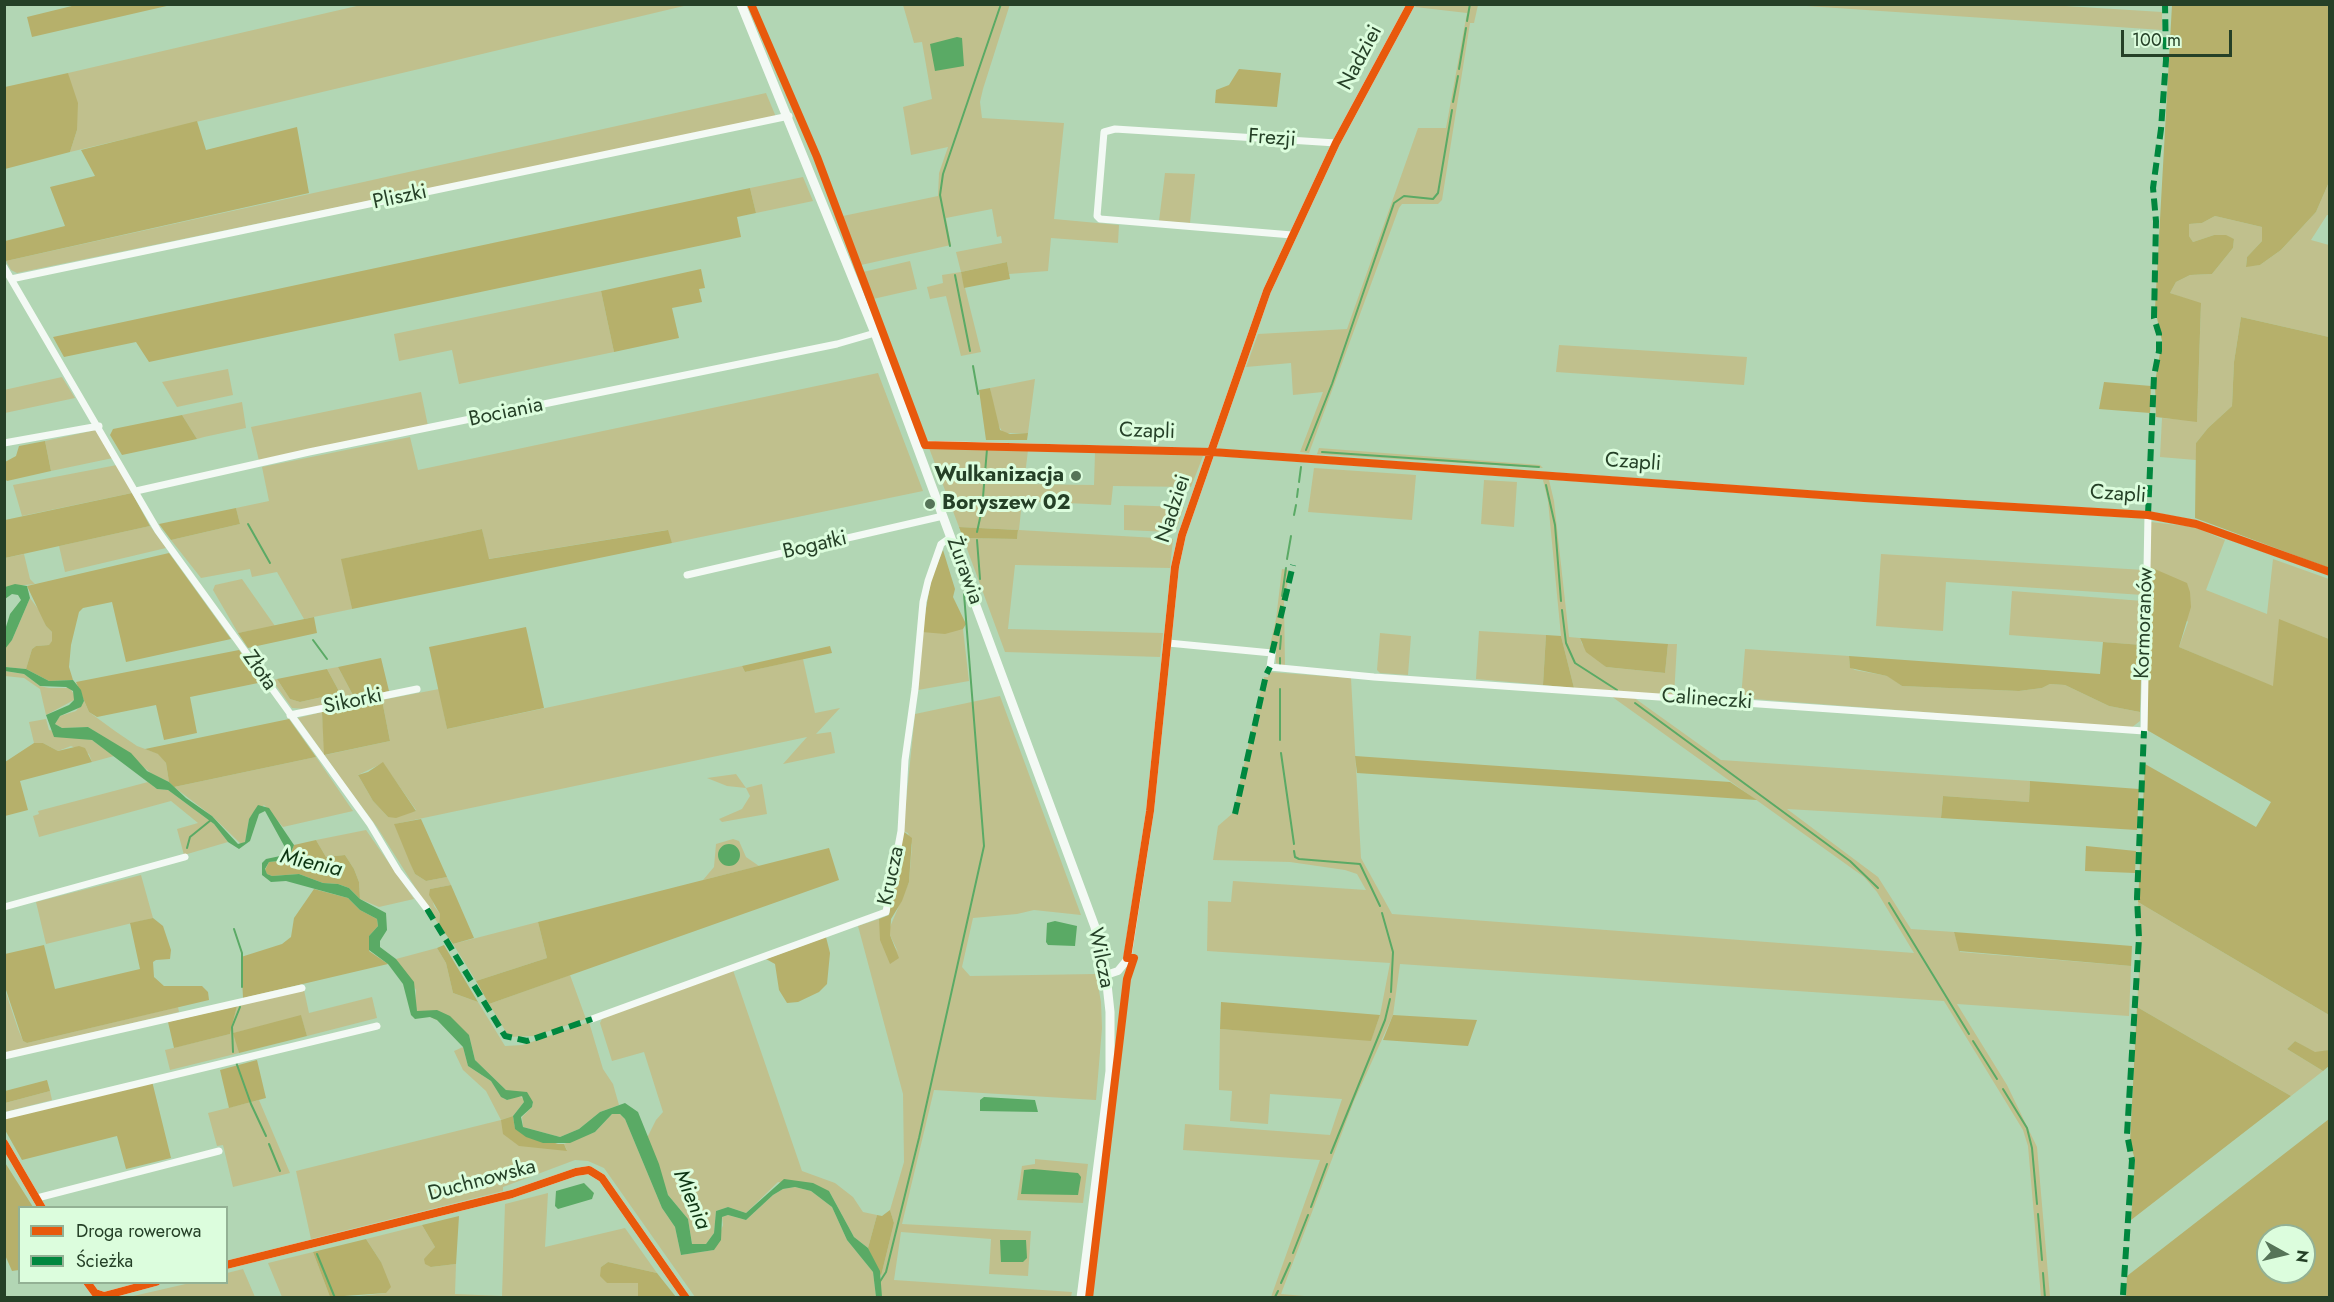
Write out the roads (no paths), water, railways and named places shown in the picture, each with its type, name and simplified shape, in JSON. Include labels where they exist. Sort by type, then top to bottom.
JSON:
[{"type":"main road","name":"Żurawia","points":[[741,4],[789,116],[921,444],[943,516],[1000,669]]},
{"type":"main road","name":"Wilcza","points":[[1000,669],[1095,927],[1106,975],[1110,1012],[1110,1071],[1081,1298]]},
{"type":"street","name":"Nadziei","points":[[1106,975],[1121,969],[1127,958],[1150,812],[1175,567],[1182,536],[1268,291],[1292,235],[1336,144],[1411,4]]},
{"type":"street","name":"Pliszki","points":[[11,279],[789,116]]},
{"type":"street","name":"Frezji","points":[[1292,235],[1098,218],[1104,132],[1115,129],[1336,144]]},
{"type":"street","name":"Złota","points":[[4,267],[39,330],[99,426],[158,531],[370,824],[398,871],[428,909]]},
{"type":"street","name":"Bociania","points":[[136,491],[309,452],[825,346],[875,333]]},
{"type":"street","points":[[4,443],[99,426]]},
{"type":"street","name":"Czapli","points":[[921,444],[1212,452],[1864,498],[2148,515],[2196,524],[2330,572]]},
{"type":"street","name":"Kormoranów","points":[[2144,731],[2143,666],[2148,515]]},
{"type":"street","name":"Bogatki","points":[[687,575],[943,516]]},
{"type":"street","name":"Krucza","points":[[592,1019],[886,912],[901,831],[904,760],[915,689],[923,602],[927,581],[941,544],[951,537]]},
{"type":"street","name":"Calineczki","points":[[1168,643],[1272,652],[1270,667],[1374,677],[2144,731]]},
{"type":"street","name":"Sikorki","points":[[290,715],[417,689]]},
{"type":"street","points":[[4,907],[185,857]]},
{"type":"street","points":[[4,1056],[302,988]]},
{"type":"street","points":[[4,1116],[377,1026]]},
{"type":"street","points":[[4,1143],[41,1206]]},
{"type":"street","points":[[37,1198],[219,1151]]},
{"type":"street","name":"Duchnowska","points":[[228,1265],[512,1194],[589,1170],[602,1178],[686,1298]]},
{"type":"street","points":[[88,1284],[100,1296],[148,1284]]},
{"type":"waterway","points":[[950,246],[940,195],[943,174],[1001,4]]},
{"type":"waterway","points":[[1467,21],[1470,4]]},
{"type":"waterway","points":[[1459,69],[1466,28]]},
{"type":"waterway","points":[[1453,102],[1458,76]]},
{"type":"waterway","points":[[1306,450],[1332,384],[1394,203],[1404,196],[1433,199],[1438,193],[1452,110]]},
{"type":"waterway","points":[[955,275],[970,351]]},
{"type":"waterway","points":[[973,366],[978,394]]},
{"type":"waterway","points":[[977,532],[982,509],[987,449]]},
{"type":"waterway","points":[[1322,452],[1539,467]]},
{"type":"waterway","points":[[1299,482],[1301,467]]},
{"type":"waterway","points":[[1546,485],[1555,525],[1561,601]]},
{"type":"waterway","points":[[1297,497],[1298,489]]},
{"type":"waterway","points":[[1294,515],[1296,505]]},
{"type":"waterway","points":[[248,524],[270,563]]},
{"type":"waterway","points":[[1287,559],[1291,536]]},
{"type":"waterway","points":[[977,540],[980,579]]},
{"type":"waterway","points":[[1282,596],[1286,568]]},
{"type":"waterway","points":[[879,1283],[886,1272],[919,1138],[984,846],[964,594]]},
{"type":"waterway","points":[[1562,610],[1566,643],[1575,663],[1617,690]]},
{"type":"waterway","points":[[1280,649],[1281,636]]},
{"type":"waterway","points":[[313,640],[327,659]]},
{"type":"waterway","points":[[1280,658],[1280,665]]},
{"type":"waterway","points":[[1280,689],[1280,740]]},
{"type":"waterway","points":[[1635,703],[1850,861],[1878,888]]},
{"type":"waterway","points":[[1281,753],[1294,844]]},
{"type":"waterway","points":[[187,848],[190,837],[211,820]]},
{"type":"waterway","points":[[1294,851],[1295,857],[1299,859],[1360,864],[1380,906]]},
{"type":"waterway","points":[[1889,903],[1969,1034]]},
{"type":"waterway","points":[[1382,913],[1393,952],[1391,992]]},
{"type":"waterway","points":[[234,929],[242,953],[242,987]]},
{"type":"waterway","points":[[1331,1153],[1385,1020],[1390,999]]},
{"type":"waterway","points":[[233,1052],[232,1027],[240,1007]]},
{"type":"waterway","points":[[1973,1041],[1997,1079]]},
{"type":"waterway","points":[[236,1062],[251,1104],[266,1136]]},
{"type":"waterway","points":[[2003,1089],[2027,1128],[2032,1148],[2037,1204]]},
{"type":"waterway","points":[[269,1144],[280,1171]]},
{"type":"waterway","points":[[1311,1207],[1327,1164]]},
{"type":"waterway","points":[[2038,1214],[2042,1260]]},
{"type":"waterway","points":[[1293,1253],[1308,1215]]},
{"type":"waterway","points":[[317,1254],[335,1298]]},
{"type":"waterway","points":[[1281,1283],[1290,1263]]},
{"type":"waterway","points":[[2043,1273],[2045,1298]]},
{"type":"waterway","points":[[1275,1297],[1278,1291]]},
{"type":"place","name":"Wulkanizacja","points":[[1076,476]]},
{"type":"place","name":"Boryszew 02","points":[[930,504]]},
{"type":"water label","name":"Mienia","points":[[311,864]]},
{"type":"water label","name":"Mienia","points":[[691,1200]]}]
